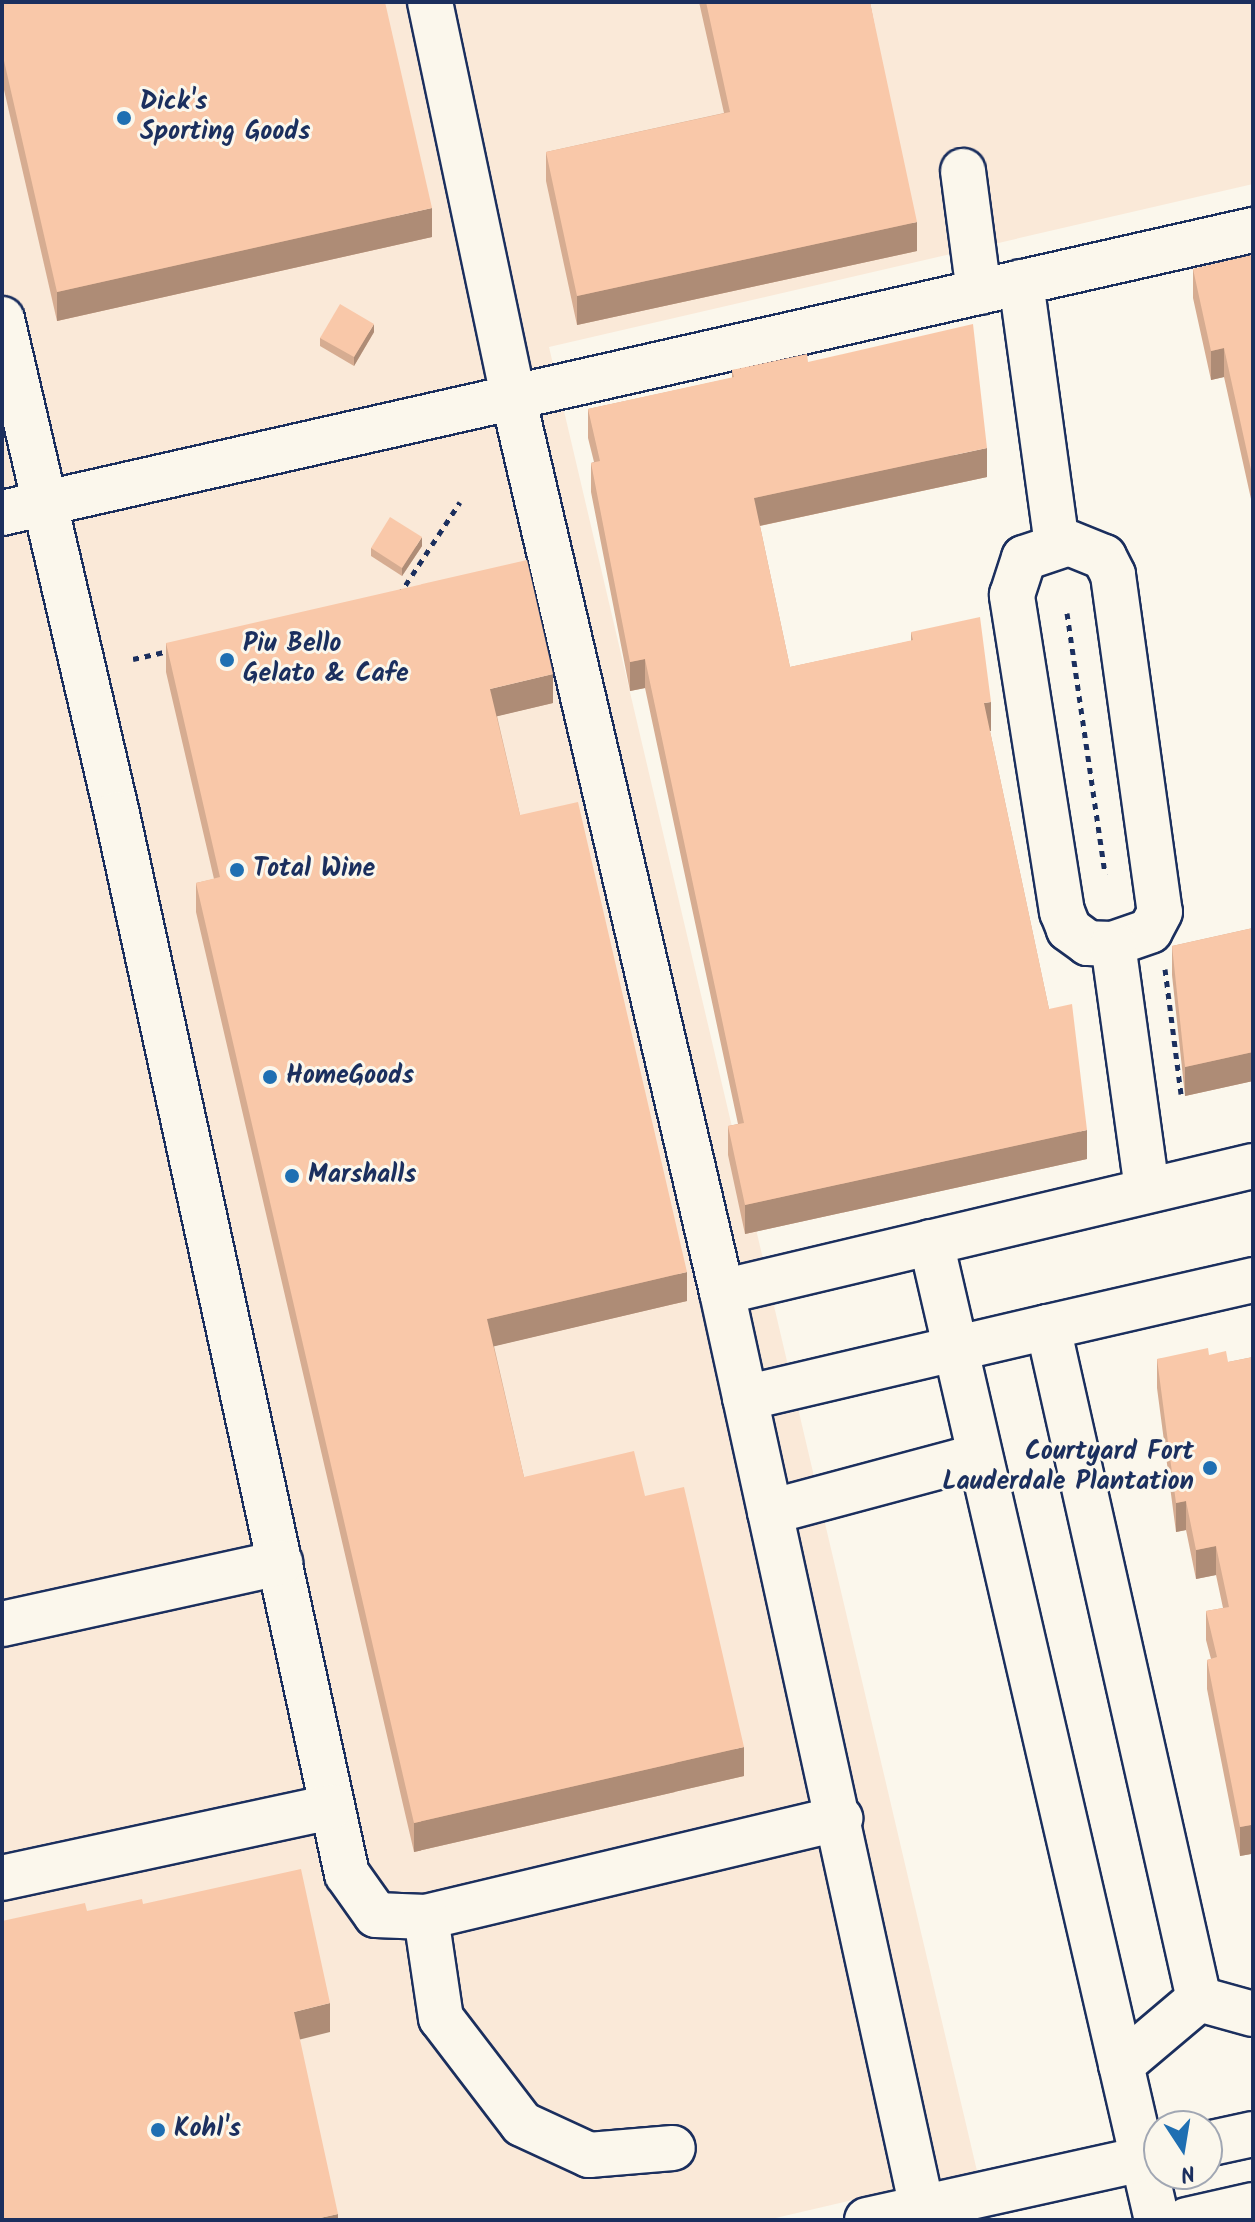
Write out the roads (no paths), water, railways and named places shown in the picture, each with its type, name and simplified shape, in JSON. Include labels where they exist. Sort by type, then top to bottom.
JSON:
[{"type":"street","points":[[430,2],[513,397],[722,1292],[840,1818],[922,2208]]},
{"type":"street","points":[[963,171],[979,292]]},
{"type":"street","points":[[2,513],[1253,230]]},
{"type":"street","points":[[1021,282],[1057,546]]},
{"type":"street","points":[[2,319],[47,504],[347,1874],[376,1915],[426,1917],[840,1818]]},
{"type":"street","points":[[1081,545],[1104,557],[1113,575],[1126,667],[1160,912],[1150,931],[1113,944],[1088,943],[1069,929],[1062,912],[1012,595],[1024,558],[1057,546],[1081,545]]},
{"type":"street","points":[[1113,944],[1147,1190]]},
{"type":"street","points":[[722,1292],[1253,1166]]},
{"type":"street","points":[[931,1242],[1121,2065],[1143,2132]]},
{"type":"street","points":[[745,1398],[1253,1280]]},
{"type":"street","points":[[1048,1327],[1199,1999]]},
{"type":"street","points":[[770,1512],[979,1456]]},
{"type":"street","points":[[2,1624],[280,1563]]},
{"type":"street","points":[[2,1878],[331,1807]]},
{"type":"street","points":[[426,1917],[441,2018],[522,2124],[589,2155],[673,2148]]},
{"type":"street","points":[[1199,1999],[1253,2014]]},
{"type":"street","points":[[1121,2065],[1199,1999]]},
{"type":"street","points":[[1223,2141],[1253,2134]]},
{"type":"street","points":[[867,2220],[1143,2159]]},
{"type":"street","points":[[1154,2190],[1157,2220]]},
{"type":"street","points":[[1187,2220],[1253,2205]]},
{"type":"place","name":"Dick's Sporting Goods","points":[[124,118]]},
{"type":"place","name":"Piu Bello Gelato & Cafe","points":[[227,660]]},
{"type":"place","name":"Total Wine","points":[[237,870]]},
{"type":"place","name":"HomeGoods","points":[[270,1077]]},
{"type":"place","name":"Marshalls","points":[[292,1176]]},
{"type":"place","name":"Courtyard Fort Lauderdale Plantation","points":[[1210,1468]]},
{"type":"place","name":"Kohl's","points":[[158,2130]]}]
